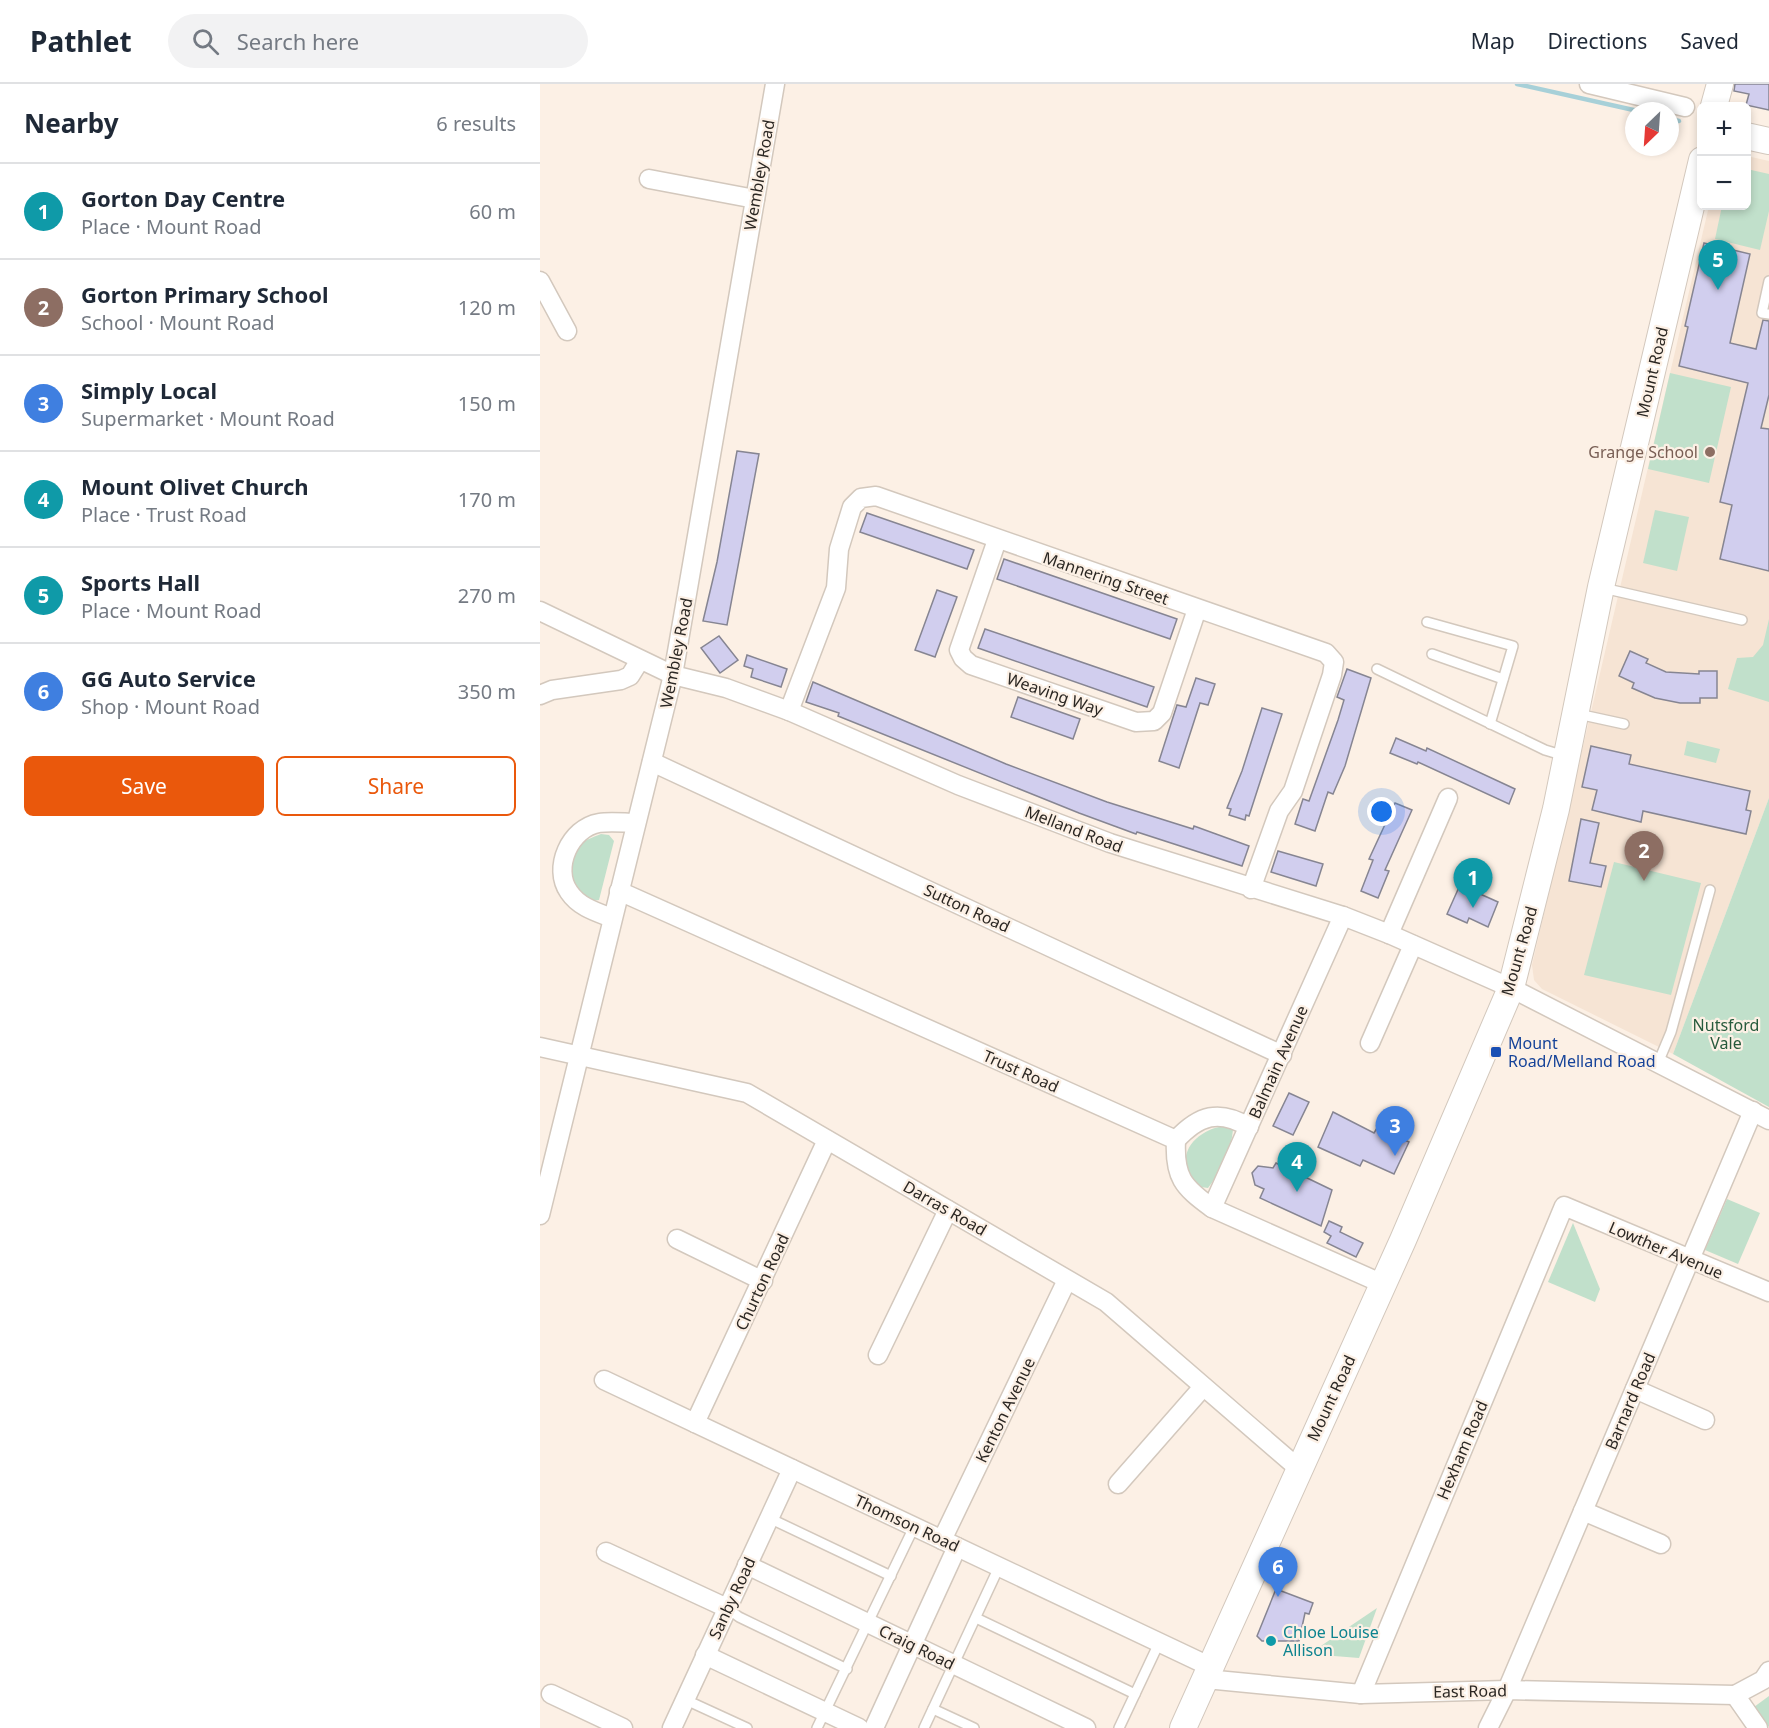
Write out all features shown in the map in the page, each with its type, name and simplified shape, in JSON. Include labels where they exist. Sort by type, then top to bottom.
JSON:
[{"type":"main road","points":[[1715,102],[1720,84]]},
{"type":"main road","points":[[1751,137],[1769,141]]},
{"type":"main road","name":"Mount Road","points":[[1183,1728],[1298,1468],[1383,1284],[1511,988],[1567,756],[1601,587],[1697,177]]},
{"type":"street","name":"Wembley Road","points":[[540,1215],[673,675],[775,84]]},
{"type":"street","points":[[1593,84],[1685,107]]},
{"type":"street","points":[[649,179],[754,199]]},
{"type":"street","points":[[540,281],[567,330]]},
{"type":"street","name":"Mannering Street","points":[[789,711],[836,588],[843,530],[852,507],[861,498],[876,496],[1326,653],[1334,662],[1332,675],[1293,792],[1279,812],[1251,889]]},
{"type":"street","name":"Weaving Way","points":[[997,540],[959,650],[963,658],[971,665],[1136,722],[1154,721],[1162,713],[1197,609]]},
{"type":"street","name":"Melland Road","points":[[540,611],[673,675],[726,688],[789,711],[958,784],[1110,843],[1251,889],[1344,916],[1389,934],[1511,988],[1761,1116]]},
{"type":"street","points":[[540,695],[552,690],[621,680],[630,676],[640,660]]},
{"type":"street","name":"Sutton Road","points":[[652,762],[1282,1055]]},
{"type":"street","points":[[1389,934],[1448,798]]},
{"type":"street","points":[[612,918],[580,905],[568,891],[561,871],[572,839],[584,830],[598,823],[636,823]]},
{"type":"street","name":"Trust Road","points":[[619,891],[1176,1140]]},
{"type":"street","name":"Balmain Avenue","points":[[1212,1208],[1344,916]]},
{"type":"street","points":[[1370,1043],[1413,945]]},
{"type":"street","name":"Darras Road","points":[[540,1047],[747,1093],[1106,1302],[1298,1468]]},
{"type":"street","points":[[1249,1127],[1227,1116],[1206,1118],[1194,1124],[1176,1140],[1178,1175],[1190,1192],[1212,1208],[1383,1284]]},
{"type":"street","name":"Barnard Road","points":[[1488,1728],[1507,1690],[1690,1261],[1761,1116]]},
{"type":"street","name":"Churton Road","points":[[694,1423],[763,1281],[827,1140]]},
{"type":"street","name":"Lowther Avenue","points":[[1564,1206],[1769,1293]]},
{"type":"street","name":"Hexham Road","points":[[1361,1694],[1564,1206]]},
{"type":"street","points":[[878,1355],[948,1210]]},
{"type":"street","points":[[677,1239],[763,1281]]},
{"type":"street","name":"Kenton Avenue","points":[[874,1728],[913,1645],[949,1544],[1067,1280]]},
{"type":"street","name":"Thomson Road","points":[[604,1380],[1160,1643],[1208,1673]]},
{"type":"street","points":[[1118,1484],[1203,1387]]},
{"type":"street","points":[[1635,1389],[1705,1420]]},
{"type":"street","name":"Sanby Road","points":[[672,1728],[792,1469]]},
{"type":"street","points":[[1583,1511],[1660,1544]]},
{"type":"street","points":[[606,1552],[728,1608]]},
{"type":"street","name":"Craig Road","points":[[747,1565],[1086,1728]]},
{"type":"street","points":[[705,1655],[821,1720],[859,1728]]},
{"type":"street","points":[[1758,1728],[1735,1695],[1763,1680],[1769,1671]]},
{"type":"street","name":"East Road","points":[[1208,1673],[1361,1694],[1507,1690],[1735,1695]]},
{"type":"street","points":[[551,1694],[623,1728]]},
{"type":"lane","points":[[1769,281],[1762,313],[1769,314]]},
{"type":"lane","points":[[1601,587],[1742,620]]},
{"type":"lane","points":[[1427,622],[1513,646],[1490,724]]},
{"type":"lane","points":[[1432,654],[1503,679]]},
{"type":"lane","points":[[1377,669],[1545,750],[1567,756]]},
{"type":"lane","points":[[1576,714],[1624,724]]},
{"type":"lane","points":[[1658,1063],[1671,1032],[1710,890]]},
{"type":"lane","points":[[769,1518],[891,1576]]},
{"type":"lane","points":[[821,1720],[848,1669],[914,1527]]},
{"type":"lane","points":[[924,1728],[999,1567]]},
{"type":"lane","points":[[728,1608],[740,1617],[848,1669]]},
{"type":"lane","points":[[976,1618],[1135,1694]]},
{"type":"lane","points":[[1119,1728],[1160,1643]]},
{"type":"lane","points":[[686,1700],[747,1728]]},
{"type":"lane","points":[[933,1709],[974,1728]]},
{"type":"shaded area","points":[[1751,157],[1769,161],[1769,798],[1673,1054],[1542,989],[1534,980],[1532,965],[1708,210],[1751,210]]},
{"type":"green space","points":[[1751,170],[1769,174],[1769,211],[1760,250],[1715,239],[1721,210],[1751,210]]},
{"type":"green space","points":[[1670,373],[1731,387],[1709,483],[1648,469]]},
{"type":"green space","points":[[1655,510],[1689,517],[1677,571],[1643,563]]},
{"type":"green space","points":[[1769,619],[1769,702],[1728,689],[1737,658],[1753,657],[1763,645]]},
{"type":"green space","points":[[1687,741],[1720,749],[1716,763],[1684,755]]},
{"type":"green space","name":"Nutsford Vale","points":[[1769,798],[1769,1107],[1673,1054]]},
{"type":"green space","points":[[601,834],[609,835],[614,841],[599,900],[582,896],[576,890],[572,883],[570,865],[578,846]]},
{"type":"green space","points":[[1614,862],[1701,883],[1671,995],[1584,975]]},
{"type":"green space","points":[[1223,1126],[1233,1130],[1228,1153],[1208,1188],[1201,1187],[1192,1178],[1187,1168],[1188,1150],[1201,1135]]},
{"type":"green space","points":[[1727,1199],[1760,1213],[1738,1264],[1705,1250]]},
{"type":"green space","points":[[1573,1223],[1600,1289],[1595,1302],[1548,1282]]},
{"type":"green space","points":[[1377,1608],[1359,1658],[1309,1654]]},
{"type":"green space","points":[[1769,1696],[1769,1727],[1754,1707]]},
{"type":"building","points":[[1735,84],[1769,84],[1769,110],[1751,106],[1751,102],[1747,102],[1749,94],[1734,91]]},
{"type":"building","points":[[1704,243],[1750,254],[1730,343],[1756,349],[1763,320],[1769,321],[1769,395],[1761,428],[1769,429],[1769,571],[1720,559],[1732,505],[1720,502],[1748,383],[1679,366],[1688,327],[1685,326]]},
{"type":"building","points":[[737,451],[759,454],[727,625],[703,621],[717,562]]},
{"type":"building","points":[[867,513],[974,550],[967,569],[860,532]]},
{"type":"building","points":[[1004,559],[1177,619],[1170,639],[997,579]]},
{"type":"building","points":[[937,590],[957,597],[935,657],[915,650]]},
{"type":"building","points":[[985,629],[1154,687],[1147,707],[978,648]]},
{"type":"building","points":[[719,636],[738,660],[720,673],[701,648]]},
{"type":"building","points":[[1630,651],[1648,659],[1646,663],[1666,672],[1699,674],[1699,671],[1717,671],[1717,698],[1700,698],[1700,703],[1680,703],[1655,698],[1632,688],[1634,683],[1619,676]]},
{"type":"building","points":[[747,655],[787,669],[781,687],[751,677],[753,669],[744,666]]},
{"type":"building","points":[[1347,669],[1371,678],[1345,766],[1333,794],[1328,792],[1315,831],[1295,824],[1303,799],[1309,801],[1338,720],[1344,700],[1337,697]]},
{"type":"building","points":[[1196,678],[1215,684],[1208,705],[1200,703],[1179,768],[1159,761],[1177,705],[1186,707]]},
{"type":"building","points":[[813,682],[1006,764],[1107,802],[1193,829],[1194,826],[1249,846],[1242,866],[1137,832],[1136,834],[1079,813],[838,716],[839,713],[806,702]]},
{"type":"building","points":[[1018,697],[1080,719],[1073,739],[1011,717]]},
{"type":"building","points":[[1262,708],[1282,714],[1249,816],[1246,815],[1245,820],[1229,815],[1231,809],[1227,808],[1242,771]]},
{"type":"building","points":[[1396,738],[1426,751],[1427,748],[1515,789],[1509,804],[1418,762],[1417,764],[1390,753]]},
{"type":"building","points":[[1591,746],[1631,755],[1629,764],[1750,791],[1746,810],[1751,811],[1746,834],[1643,811],[1641,822],[1592,810],[1597,790],[1582,787]]},
{"type":"building","points":[[1395,803],[1412,810],[1385,870],[1389,871],[1378,898],[1361,891],[1373,860],[1369,859]]},
{"type":"building","points":[[1581,819],[1599,823],[1590,863],[1606,866],[1601,887],[1569,881]]},
{"type":"building","points":[[1278,851],[1323,864],[1316,886],[1271,872]]},
{"type":"building","points":[[1460,885],[1498,902],[1488,927],[1469,918],[1467,923],[1447,914]]},
{"type":"building","points":[[1289,1093],[1309,1102],[1293,1135],[1273,1126]]},
{"type":"building","points":[[1333,1112],[1374,1133],[1377,1128],[1409,1142],[1394,1174],[1363,1160],[1360,1166],[1318,1147]]},
{"type":"building","points":[[1276,1163],[1332,1190],[1321,1226],[1260,1198],[1264,1189],[1255,1185],[1252,1173],[1258,1166],[1273,1168]]},
{"type":"building","points":[[1329,1221],[1342,1227],[1340,1232],[1363,1243],[1356,1257],[1327,1243],[1331,1236],[1324,1232]]},
{"type":"building","points":[[1276,1589],[1313,1603],[1309,1614],[1305,1613],[1299,1641],[1262,1641],[1257,1636]]},
{"type":"waterway","points":[[1517,84],[1625,108]]},
{"type":"place","name":"Sports Hall","points":[[1718,290]]},
{"type":"place","name":"Grange School","points":[[1710,452]]},
{"type":"place","name":"Gorton Primary School","points":[[1644,881]]},
{"type":"place","name":"Gorton Day Centre","points":[[1473,908]]},
{"type":"place","name":"Mount Road/Melland Road","points":[[1496,1052]]},
{"type":"place","name":"Simply Local","points":[[1395,1156]]},
{"type":"place","name":"Mount Olivet Church","points":[[1297,1192]]},
{"type":"place","name":"GG Auto Service","points":[[1278,1597]]},
{"type":"place","name":"Chloe Louise Allison","points":[[1271,1641]]}]
